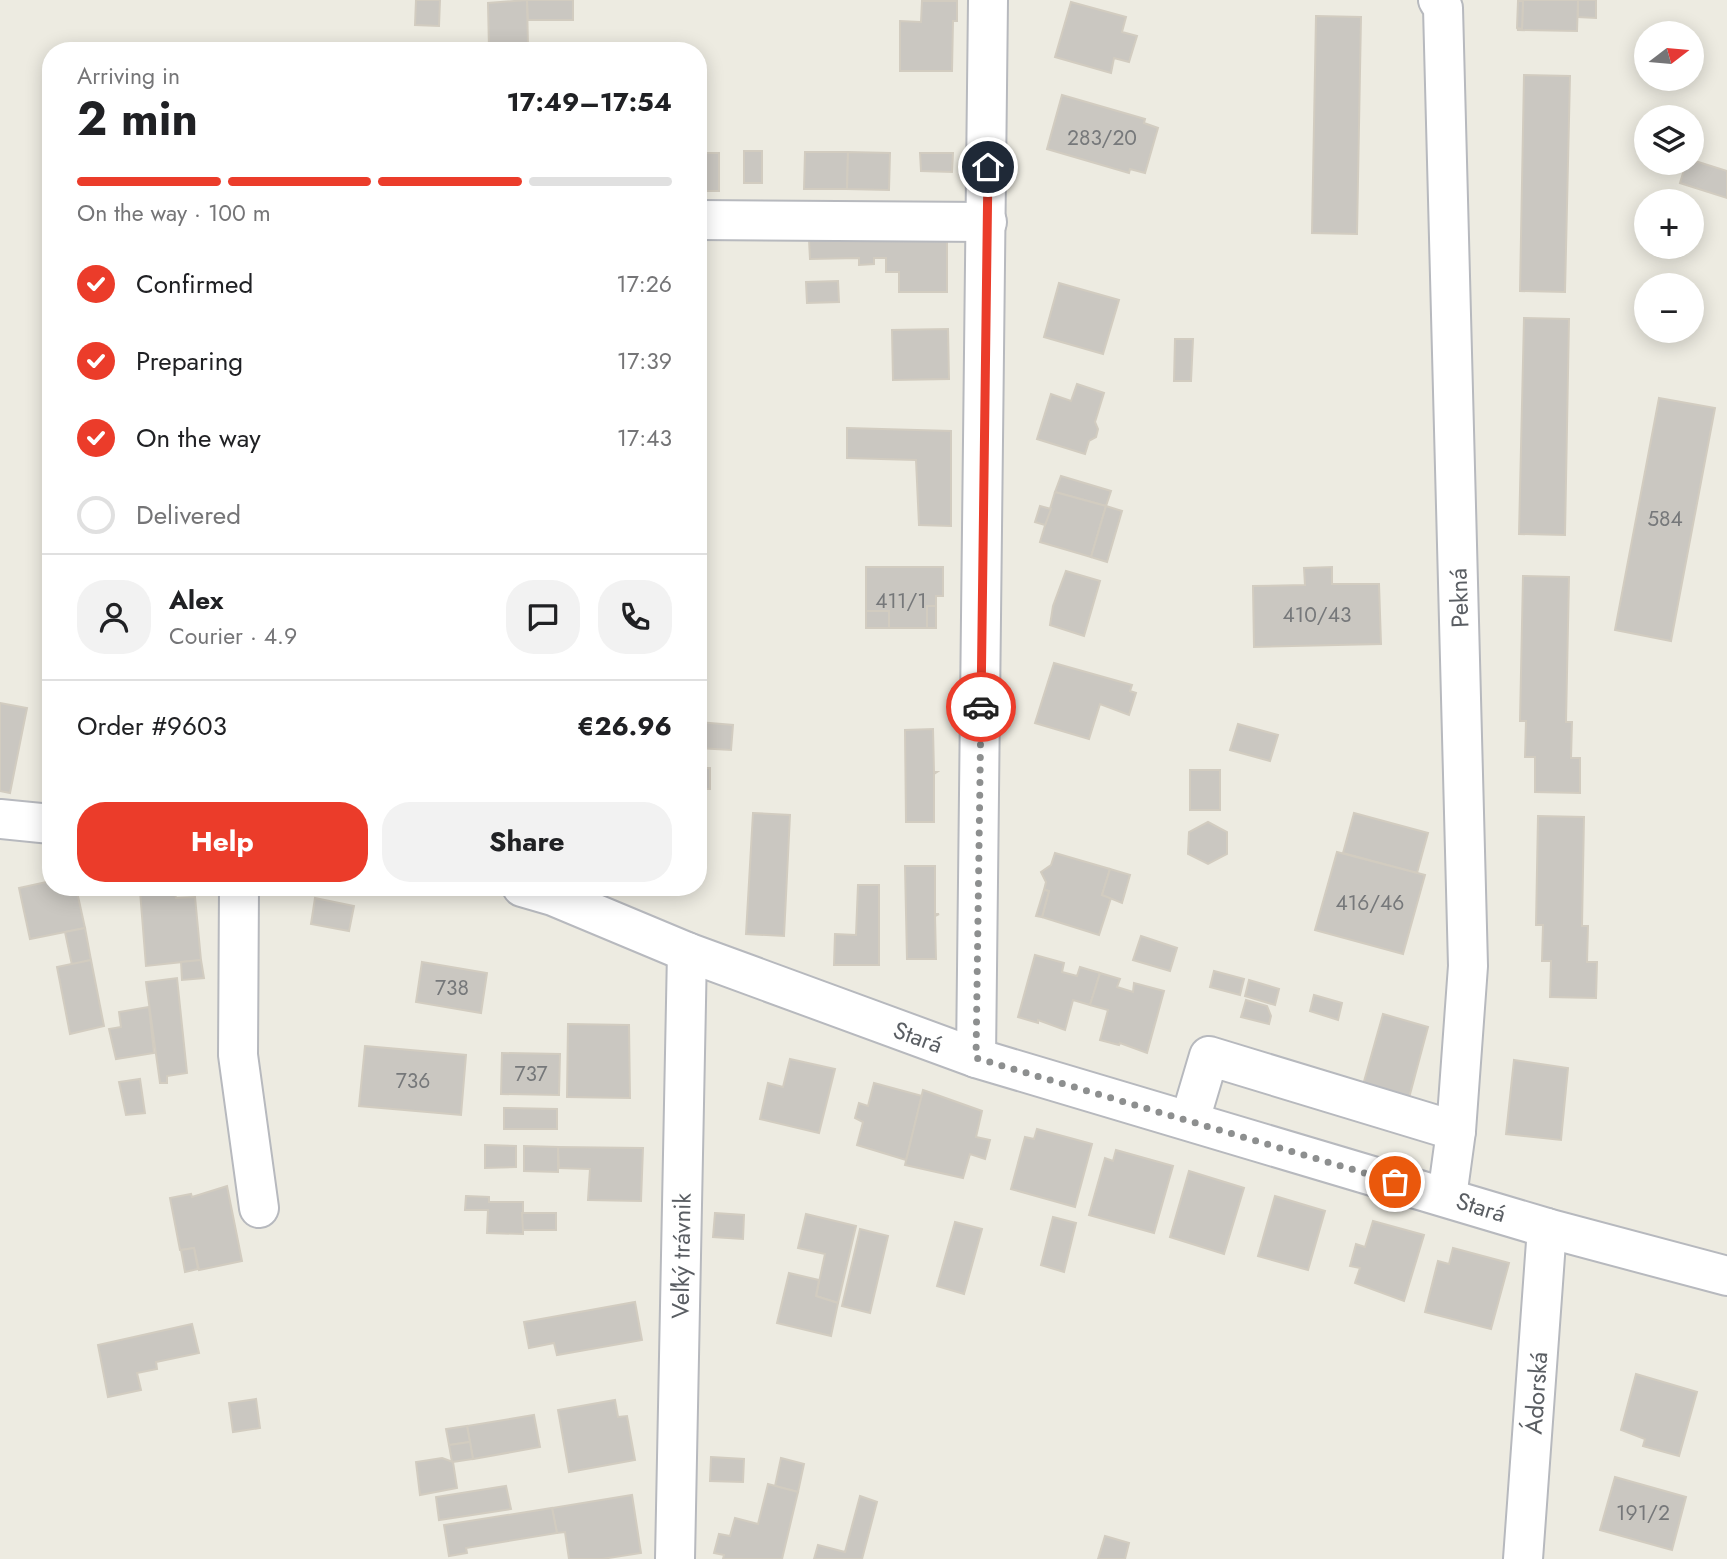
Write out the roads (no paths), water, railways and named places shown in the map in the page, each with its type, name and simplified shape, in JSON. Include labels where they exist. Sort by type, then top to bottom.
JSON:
[{"type":"street","points":[[976,1058],[988,0]]},
{"type":"street","name":"Pekná","points":[[1438,0],[1443,8],[1468,966],[1456,1131],[1447,1197]]},
{"type":"street","points":[[707,220],[987,222]]},
{"type":"street","points":[[0,819],[42,823]]},
{"type":"street","points":[[239,896],[238,1055],[259,1208]]},
{"type":"street","name":"Stará","points":[[553,896],[687,952],[976,1058],[1547,1228],[1727,1276]]},
{"type":"street","name":"Veľký trávnik","points":[[675,1559],[687,952]]},
{"type":"street","points":[[1190,1120],[1209,1056],[1456,1131]]},
{"type":"street","name":"Ádorská","points":[[1523,1559],[1547,1228]]}]
